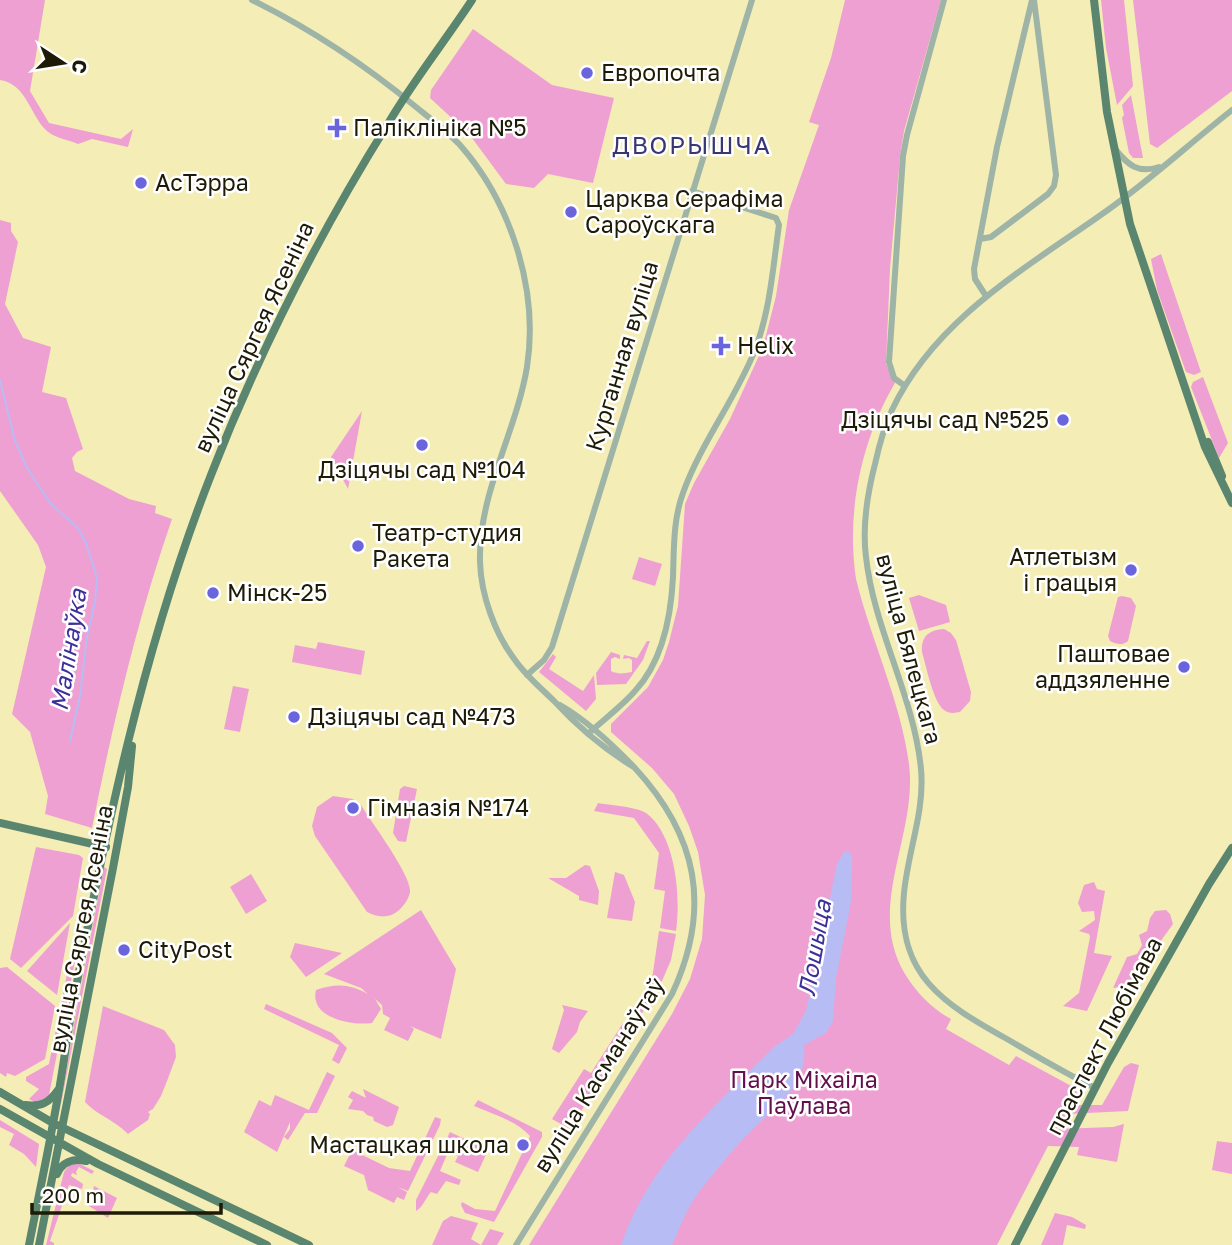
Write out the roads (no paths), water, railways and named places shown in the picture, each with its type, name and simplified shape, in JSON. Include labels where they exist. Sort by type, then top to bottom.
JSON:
[{"type":"main road","name":"вуліца Сяргея Ясеніна","points":[[29,1245],[117,784],[174,579],[211,474],[288,300],[328,223],[405,98],[472,0]]},
{"type":"main road","points":[[1094,0],[1103,85],[1124,197],[1144,269],[1213,468],[1232,503]]},
{"type":"main road","name":"вуліца Сяргея Ясеніна","points":[[39,1245],[128,787],[135,720]]},
{"type":"main road","points":[[0,823],[116,850]]},
{"type":"main road","name":"праспект Любімава","points":[[1015,1245],[1095,1088],[1196,905],[1232,848]]},
{"type":"main road","points":[[19,1104],[43,1105],[60,1087]]},
{"type":"main road","points":[[0,1092],[53,1123],[309,1245]]},
{"type":"main road","points":[[0,1109],[98,1164],[267,1245]]},
{"type":"main road","points":[[49,1193],[63,1164],[80,1159],[98,1164]]},
{"type":"street","name":"вуліца Касманаўтаў","points":[[252,0],[314,33],[405,98],[450,136],[485,181],[506,218],[523,275],[529,325],[527,365],[517,411],[481,531],[480,564],[485,591],[496,628],[505,646],[527,675],[555,703],[621,753],[666,806],[684,844],[694,891],[691,941],[685,964],[672,994],[516,1245]]},
{"type":"street","name":"Курганная вуліца","points":[[527,675],[544,660],[552,647],[752,0]]},
{"type":"street","points":[[905,386],[894,378],[889,362],[903,156],[944,0]]},
{"type":"street","points":[[980,239],[991,237],[1048,194],[1054,186],[1056,175],[1033,0]]},
{"type":"street","points":[[986,296],[975,279],[974,269],[997,147],[1033,0]]},
{"type":"street","name":"вуліца Бялецкага","points":[[1095,1088],[952,1007],[927,981],[914,962],[907,944],[904,895],[921,802],[920,757],[914,725],[874,602],[864,539],[867,498],[890,414],[905,386],[941,341],[986,296],[1124,197],[1232,110]]},
{"type":"street","points":[[1115,148],[1134,168],[1149,170],[1161,167]]},
{"type":"street","points":[[591,732],[645,680],[661,648],[671,604],[675,529],[683,493],[744,376],[765,316],[779,225],[776,218],[692,191]]},
{"type":"water","points":[[844,852],[849,852],[852,856],[851,902],[836,978],[833,1021],[826,1033],[804,1045],[804,1061],[794,1086],[777,1107],[739,1143],[699,1192],[672,1245],[621,1245],[633,1215],[649,1187],[686,1137],[774,1047],[793,1034],[806,1011],[837,864]]},
{"type":"waterway","name":"Малінаўка","points":[[0,380],[15,441],[27,468],[51,504],[78,528],[86,543],[97,578],[80,696],[70,741]]},
{"type":"waterway","points":[[848,1075],[852,1078]]},
{"type":"place","name":"Европочта","points":[[587,73]]},
{"type":"place","name":"Паліклініка №5","points":[[337,128]]},
{"type":"place","name":"АсТэрра","points":[[141,183]]},
{"type":"place","name":"Царква Серафіма Сароўскага","points":[[571,212]]},
{"type":"place","name":"Helix","points":[[721,346]]},
{"type":"place","name":"Дзіцячы сад №525","points":[[1063,420]]},
{"type":"place","name":"Дзіцячы сад №104","points":[[422,445]]},
{"type":"place","name":"Театр-студия Ракета","points":[[358,546]]},
{"type":"place","name":"Атлетызм і грацыя","points":[[1131,570]]},
{"type":"place","name":"Мінск-25","points":[[213,593]]},
{"type":"place","name":"Паштовае аддзяленне","points":[[1184,667]]},
{"type":"place","name":"Дзіцячы сад №473","points":[[294,717]]},
{"type":"place","name":"Гімназія №174","points":[[353,808]]},
{"type":"place","name":"CityPost","points":[[124,950]]},
{"type":"place","name":"Мастацкая школа","points":[[523,1145]]},
{"type":"district","name":"ДВОРЫШЧА","points":[[692,146]]},
{"type":"water label","name":"Лошыца","points":[[815,948]]},
{"type":"park label","name":"Парк Міхаіла Паўлава","points":[[804,1093]]}]
